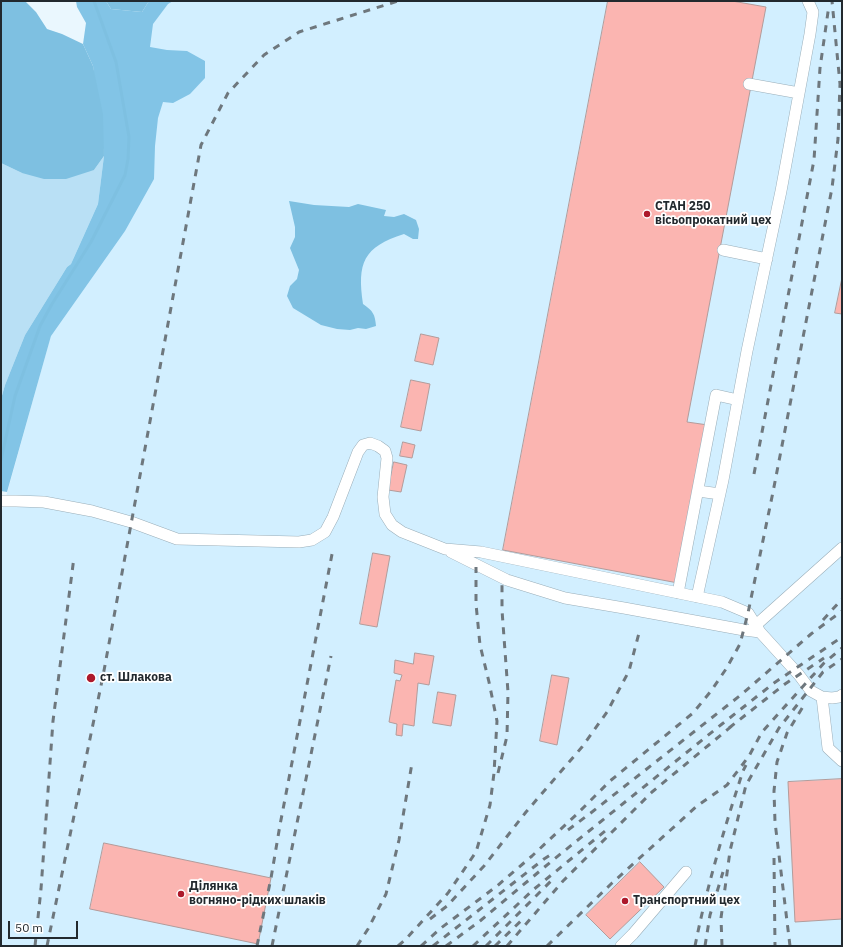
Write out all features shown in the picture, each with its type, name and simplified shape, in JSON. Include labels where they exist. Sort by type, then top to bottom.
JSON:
[{"type":"lane","points":[[697,597],[720,494],[747,351],[781,191],[810,34],[813,12],[808,1]]},
{"type":"lane","points":[[749,84],[799,93]]},
{"type":"lane","points":[[723,250],[766,259]]},
{"type":"lane","points":[[678,593],[716,395],[738,400]]},
{"type":"lane","points":[[1,501],[44,502],[92,511],[131,522],[178,539],[299,542],[312,540],[325,532],[333,517],[358,452],[363,445],[370,443],[385,451],[387,458],[382,497],[385,514],[392,525],[402,532],[445,549],[507,580],[565,598],[744,630],[758,629],[842,548]]},
{"type":"lane","points":[[698,490],[720,494]]},
{"type":"lane","points":[[445,549],[481,552],[722,602],[748,613],[758,629],[799,675],[811,692],[822,697],[832,698],[842,695]]},
{"type":"lane","points":[[822,697],[828,748],[842,761]]},
{"type":"lane","points":[[621,946],[686,872]]},
{"type":"shaded area","points":[[1,1],[25,1],[36,12],[47,29],[83,44],[93,66],[103,114],[104,156],[94,170],[66,179],[44,179],[22,173],[1,163]]},
{"type":"shaded area","points":[[76,1],[106,1],[111,9],[142,12],[149,1],[173,1],[168,4],[153,24],[150,47],[187,51],[205,61],[205,78],[190,94],[173,103],[163,102],[158,118],[154,179],[125,231],[51,336],[7,492],[1,491],[1,399],[5,385],[25,335],[67,267],[71,264],[98,204],[104,156],[93,66],[83,44],[86,23],[77,7]]},
{"type":"shaded area","points":[[106,1],[149,1],[142,12],[111,9]]},
{"type":"shaded area","points":[[149,1],[842,1],[842,946],[1,946],[2,511],[71,264],[98,204],[104,156]]},
{"type":"shaded area","points":[[104,156],[98,204],[71,264],[67,267],[25,335],[1,399],[1,163],[22,173],[94,170]]},
{"type":"shaded area","points":[[289,201],[314,205],[349,207],[358,204],[386,210],[384,216],[394,217],[404,214],[416,220],[419,229],[418,239],[413,239],[404,234],[390,239],[371,251],[366,258],[361,278],[363,304],[373,313],[376,326],[366,329],[337,329],[321,325],[293,308],[287,296],[290,286],[297,279],[299,270],[290,248],[295,237],[295,227]]},
{"type":"building","name":"СТАН 250 вісьопрокатний цех","points":[[608,1],[732,1],[766,7],[687,422],[708,425],[678,583],[503,550]]},
{"type":"building","points":[[842,278],[842,314],[835,313]]},
{"type":"building","points":[[421,334],[439,338],[433,365],[415,361]]},
{"type":"building","points":[[411,380],[430,384],[421,431],[401,427]]},
{"type":"building","points":[[403,442],[415,445],[412,458],[400,456]]},
{"type":"building","points":[[394,462],[407,465],[401,492],[388,490]]},
{"type":"building","points":[[373,553],[390,556],[377,627],[360,624]]},
{"type":"building","points":[[415,653],[434,656],[429,685],[418,683],[414,726],[403,724],[402,736],[396,735],[397,724],[389,722],[396,680],[400,681],[402,675],[394,673],[395,660],[413,664]]},
{"type":"building","points":[[552,675],[569,678],[557,745],[540,741]]},
{"type":"building","points":[[438,692],[456,695],[451,726],[433,723]]},
{"type":"building","points":[[842,779],[842,919],[795,922],[788,782]]},
{"type":"building","name":"Ділянка вогняно-рідких шлаків","points":[[104,843],[271,878],[258,944],[90,909]]},
{"type":"building","name":"Транспортний цех","points":[[640,862],[664,887],[610,939],[586,915]]},
{"type":"waterway","points":[[1,460],[15,396],[40,326],[91,242],[125,175],[128,159],[129,137],[116,62],[94,1]]},
{"type":"railway","points":[[47,946],[103,676],[201,145],[228,93],[264,55],[299,32],[398,1]]},
{"type":"railway","points":[[421,946],[441,928],[497,886],[532,856],[610,781],[693,713],[711,691],[726,669],[740,644],[748,613],[773,492],[832,188],[838,139],[840,84],[832,1]]},
{"type":"railway","points":[[754,474],[814,160],[820,68],[829,5]]},
{"type":"railway","points":[[257,946],[333,549]]},
{"type":"railway","points":[[35,946],[41,889],[53,721],[74,557]]},
{"type":"railway","points":[[398,946],[448,893],[476,852],[490,805],[494,773],[497,721],[480,645],[476,604],[476,567]]},
{"type":"railway","points":[[498,773],[507,736],[508,692],[502,610],[502,584]]},
{"type":"railway","points":[[823,620],[842,599]]},
{"type":"railway","points":[[568,830],[742,694],[811,634],[842,611]]},
{"type":"railway","points":[[430,919],[447,906],[484,866],[526,812],[582,747],[607,712],[629,671],[639,633]]},
{"type":"railway","points":[[446,946],[480,921],[553,860],[774,683],[842,637]]},
{"type":"railway","points":[[547,946],[611,884],[697,806],[727,785],[749,756],[762,732],[824,663],[842,648]]},
{"type":"railway","points":[[272,946],[331,656]]},
{"type":"railway","points":[[729,728],[785,684],[824,658]]},
{"type":"railway","points":[[722,946],[721,918],[730,851],[746,785],[779,728],[823,672],[842,659]]},
{"type":"railway","points":[[790,946],[775,822],[774,791],[777,762],[787,733],[804,705]]},
{"type":"railway","points":[[507,946],[563,881],[652,792],[733,725]]},
{"type":"railway","points":[[357,946],[368,929],[386,894],[399,840],[412,763]]},
{"type":"railway","points":[[695,946],[716,858],[746,765]]},
{"type":"railway","points":[[473,946],[533,890],[610,827]]},
{"type":"railway","points":[[433,946],[555,852]]},
{"type":"railway","points":[[774,858],[775,946]]},
{"type":"railway","points":[[705,946],[710,915],[723,872]]},
{"type":"railway","points":[[486,946],[551,881]]},
{"type":"railway","points":[[495,946],[525,917]]},
{"type":"place","name":"СТАН 250 вісьопрокатний цех","points":[[647,214]]},
{"type":"place","name":"ст. Шлакова","points":[[91,678]]},
{"type":"place","name":"Ділянка вогняно-рідких шлаків","points":[[181,894]]},
{"type":"place","name":"Транспортний цех","points":[[625,901]]}]
